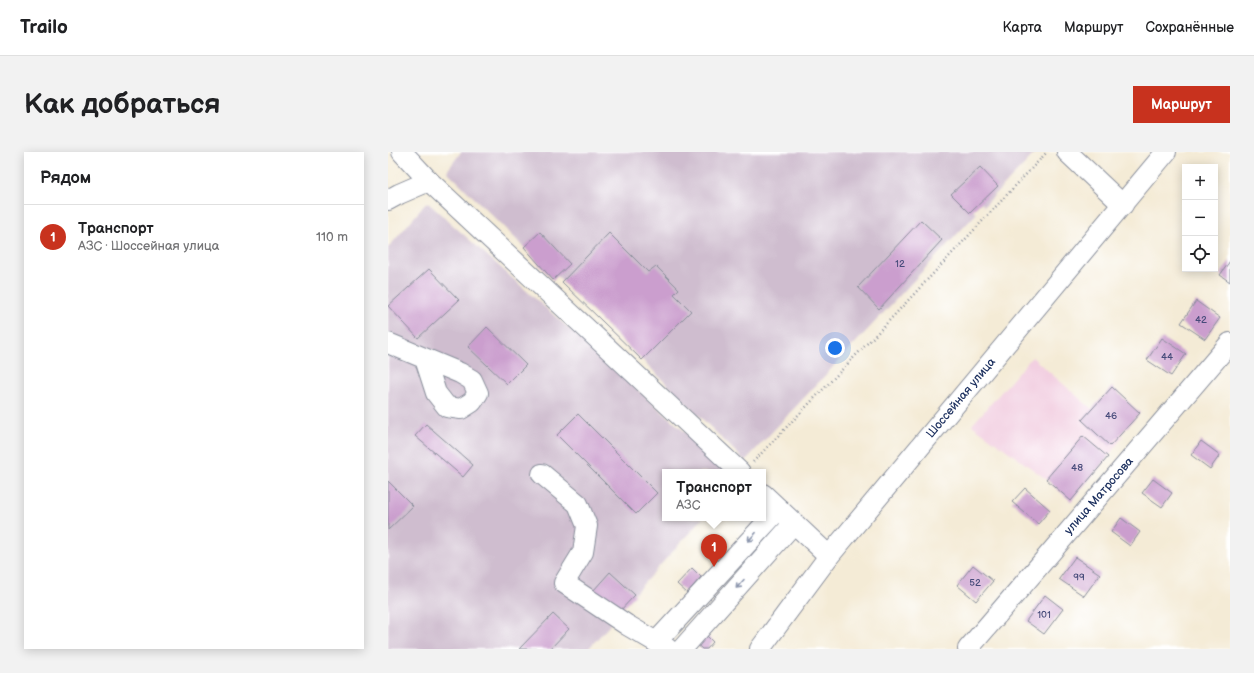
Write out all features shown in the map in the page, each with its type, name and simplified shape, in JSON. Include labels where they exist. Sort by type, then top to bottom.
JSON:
[{"type":"street","points":[[402,152],[430,181],[743,469]]},
{"type":"street","points":[[1067,152],[1122,205]]},
{"type":"street","name":"Шоссейная улица","points":[[760,649],[829,556],[1166,152]]},
{"type":"street","points":[[388,200],[430,181]]},
{"type":"street","points":[[388,343],[425,359]]},
{"type":"street","name":"улица Матросова","points":[[968,649],[1230,343]]},
{"type":"street","points":[[542,474],[578,504],[587,526],[583,552],[564,583],[662,645],[779,509]]},
{"type":"street","points":[[766,497],[829,556]]},
{"type":"street","points":[[682,649],[794,523]]},
{"type":"path","points":[[745,469],[886,324],[1048,152]]},
{"type":"shaded area","points":[[461,152],[1036,152],[984,206],[981,202],[973,210],[976,214],[745,461],[557,276],[553,280],[524,247],[447,171]]},
{"type":"shaded area","points":[[427,202],[727,469],[662,469],[662,521],[700,521],[614,616],[609,626],[588,649],[388,649],[388,248]]},
{"type":"shaded area","points":[[1032,357],[1123,436],[1108,457],[1071,501],[1046,479],[972,425]]},
{"type":"building","points":[[980,167],[998,186],[970,213],[951,194]]},
{"type":"building","points":[[921,220],[942,240],[879,309],[858,287]]},
{"type":"building","points":[[540,232],[570,264],[553,280],[524,247]]},
{"type":"building","points":[[609,233],[648,272],[656,266],[679,289],[674,294],[691,311],[642,360],[562,282]]},
{"type":"building","points":[[1230,261],[1230,282],[1220,275]]},
{"type":"building","points":[[429,269],[459,300],[418,338],[388,306]]},
{"type":"building","points":[[1196,301],[1220,318],[1205,339],[1181,323]]},
{"type":"building","points":[[487,327],[526,365],[507,384],[468,347]]},
{"type":"building","points":[[1162,338],[1186,354],[1171,376],[1147,360]]},
{"type":"building","points":[[1112,387],[1140,413],[1110,446],[1082,420]]},
{"type":"building","points":[[578,414],[657,493],[636,514],[557,435]]},
{"type":"building","points":[[426,424],[473,465],[463,477],[415,436]]},
{"type":"building","points":[[1083,436],[1108,457],[1071,501],[1046,479]]},
{"type":"building","points":[[1201,441],[1220,455],[1210,469],[1191,455]]},
{"type":"building","points":[[1153,479],[1172,493],[1162,507],[1142,493]]},
{"type":"building","points":[[388,481],[413,506],[388,530]]},
{"type":"building","points":[[1025,488],[1050,510],[1038,524],[1012,502]]},
{"type":"building","points":[[1121,518],[1140,532],[1130,546],[1111,532]]},
{"type":"building","points":[[1075,557],[1100,574],[1084,596],[1059,579]]},
{"type":"building","points":[[973,565],[993,581],[976,601],[957,585]]},
{"type":"building","points":[[692,568],[701,577],[687,593],[677,584]]},
{"type":"building","points":[[610,572],[635,595],[617,614],[593,591]]},
{"type":"building","points":[[1045,595],[1063,609],[1044,634],[1026,621]]},
{"type":"building","points":[[553,614],[569,629],[550,649],[519,649]]},
{"type":"building","points":[[703,632],[713,642],[707,649],[702,649],[694,642]]},
{"type":"place","name":"Транспорт","points":[[714,567]]}]
